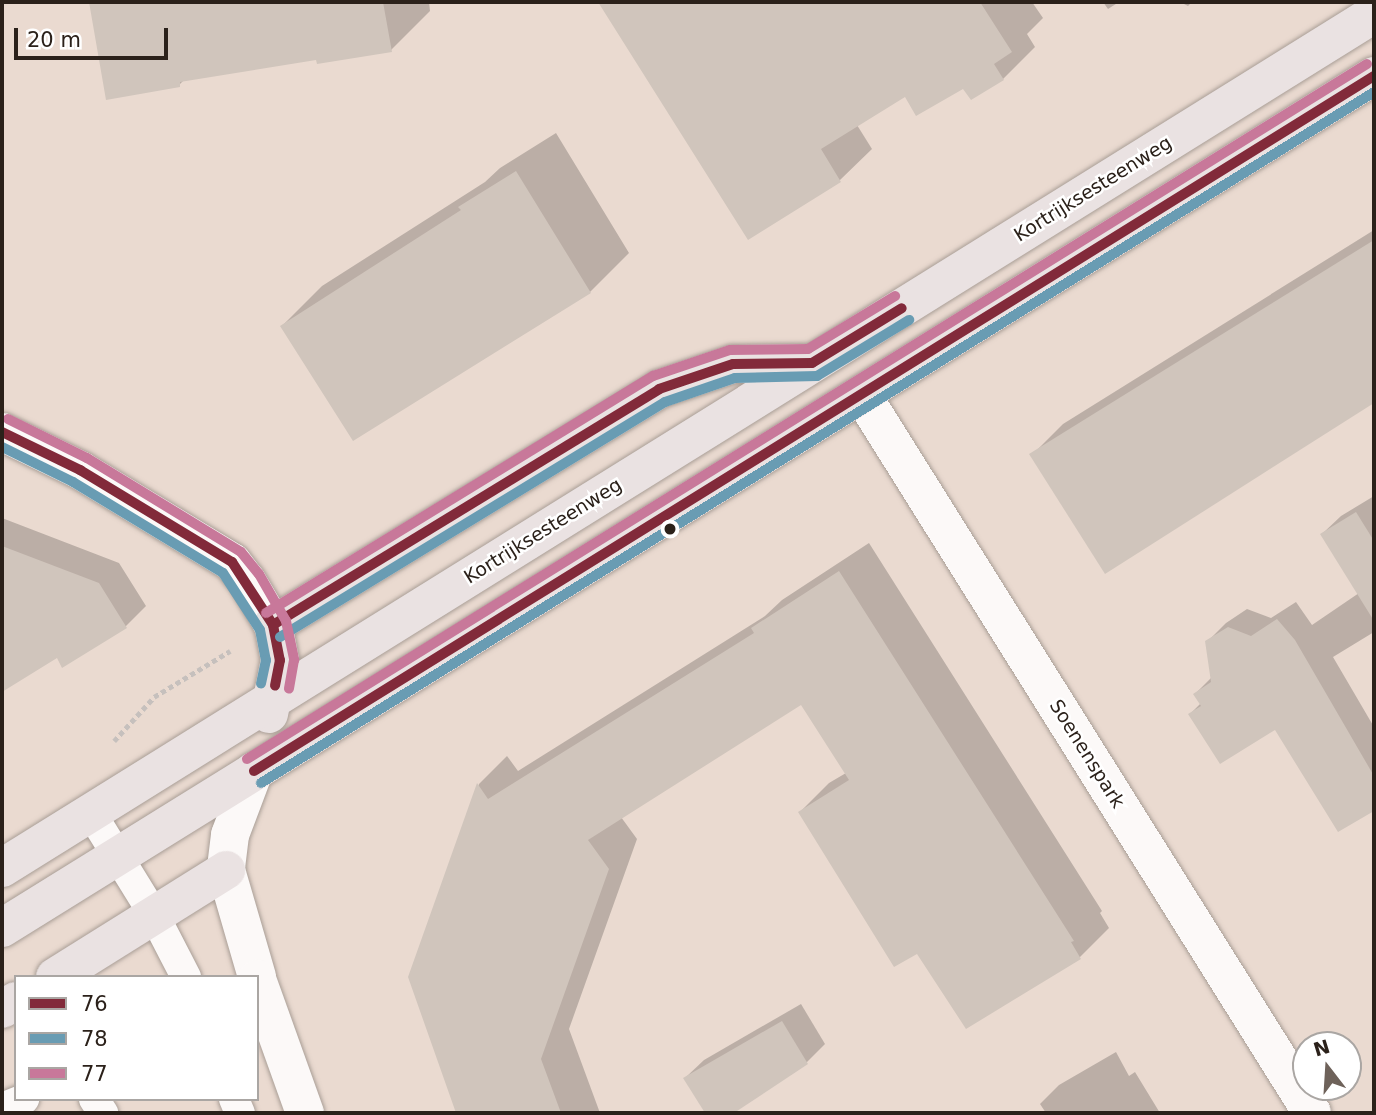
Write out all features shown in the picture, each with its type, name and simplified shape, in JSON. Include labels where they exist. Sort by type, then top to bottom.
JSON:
[{"type":"main road","name":"Kortrijksesteenweg","points":[[2,868],[1374,14]]},
{"type":"main road","points":[[2,928],[1374,76]]},
{"type":"main road","points":[[254,771],[280,660],[273,625],[659,389],[733,364],[813,363]]},
{"type":"main road","points":[[58,975],[226,870]]},
{"type":"street","name":"Soenenspark","points":[[862,396],[1312,1113]]},
{"type":"street","points":[[2,432],[80,470],[232,562],[247,581],[273,625]]},
{"type":"street","points":[[254,771],[230,835],[226,870],[256,975]]},
{"type":"street","points":[[259,984],[305,1113]]},
{"type":"lane","points":[[91,813],[154,915],[185,975]]},
{"type":"lane","points":[[2,1108],[19,1101]]},
{"type":"building","points":[[89,2],[383,2],[392,52],[317,64],[316,60],[180,82],[180,87],[106,100]]},
{"type":"building","points":[[598,2],[980,2],[1012,52],[994,64],[1004,80],[971,100],[963,89],[916,116],[905,97],[821,149],[841,182],[748,240]]},
{"type":"building","points":[[516,171],[591,293],[353,441],[280,326],[461,210],[458,207]]},
{"type":"building","points":[[1374,240],[1374,403],[1105,574],[1029,454]]},
{"type":"building","points":[[1356,512],[1374,541],[1374,621],[1320,534]]},
{"type":"building","points":[[2,546],[99,583],[127,628],[62,668],[57,658],[2,692]]},
{"type":"building","points":[[839,571],[1074,941],[1071,942],[1081,959],[966,1029],[917,954],[894,967],[798,812],[849,780],[801,705],[588,840],[609,869],[541,1059],[561,1113],[456,1113],[408,977],[477,783],[488,799],[754,633],[751,628]]},
{"type":"building","points":[[1277,619],[1295,640],[1374,776],[1374,811],[1338,832],[1275,730],[1220,764],[1188,714],[1201,706],[1193,694],[1211,682],[1205,641],[1228,627],[1251,636]]},
{"type":"building","points":[[782,1021],[808,1064],[734,1113],[705,1113],[683,1078]]},
{"type":"transit line","name":"77","points":[[247,759],[1367,64]]},
{"type":"transit line","name":"76","points":[[254,771],[1374,76]]},
{"type":"transit line","name":"78","points":[[261,783],[1374,92]]},
{"type":"transit line","name":"77","points":[[266,613],[653,376],[730,350],[808,349],[895,296]]},
{"type":"transit line","name":"76","points":[[273,625],[659,389],[733,364],[812,363],[902,308]]},
{"type":"transit line","name":"78","points":[[280,637],[665,402],[735,378],[817,376],[909,320]]},
{"type":"transit line","name":"77","points":[[8,419],[87,458],[241,552],[259,574],[286,621],[294,660],[289,689]]},
{"type":"transit line","name":"76","points":[[2,432],[80,470],[232,562],[273,625],[280,660],[275,686]]},
{"type":"transit line","name":"78","points":[[2,447],[73,482],[223,573],[260,630],[266,660],[261,683]]}]
